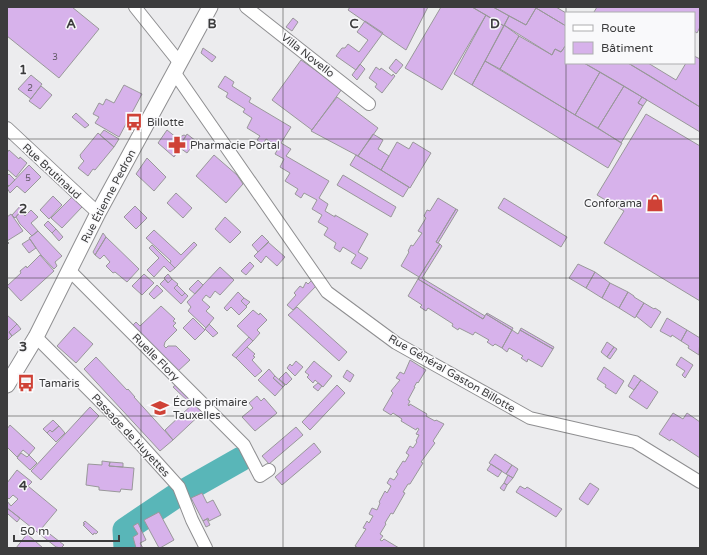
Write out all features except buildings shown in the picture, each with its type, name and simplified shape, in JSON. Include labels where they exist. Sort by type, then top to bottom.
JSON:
[{"type":"street","name":"Rue Général Gaston Billotte","points":[[135,7],[177,67],[327,292],[396,342],[530,418],[635,442],[700,482]]},
{"type":"street","name":"Rue Étienne Pedron","points":[[7,385],[36,337],[98,213],[210,7]]},
{"type":"street","name":"Villa Novello","points":[[246,7],[369,104]]},
{"type":"street","name":"Rue Brutinaud","points":[[7,128],[98,213]]},
{"type":"street","name":"Ruelle Flory","points":[[69,270],[244,445],[260,476],[269,470]]},
{"type":"street","name":"Passage de Huyettes","points":[[36,337],[114,415],[181,492],[192,520],[206,548]]},
{"type":"waterway","points":[[126,548],[125,530],[174,497],[241,459]]},
{"type":"place","name":"Billotte","points":[[134,122]]},
{"type":"place","name":"Pharmacie Portal","points":[[177,145]]},
{"type":"place","name":"Conforama","points":[[655,203]]},
{"type":"place","name":"Tamaris","points":[[26,383]]},
{"type":"place","name":"École primaire Tauxelles","points":[[160,408]]}]
